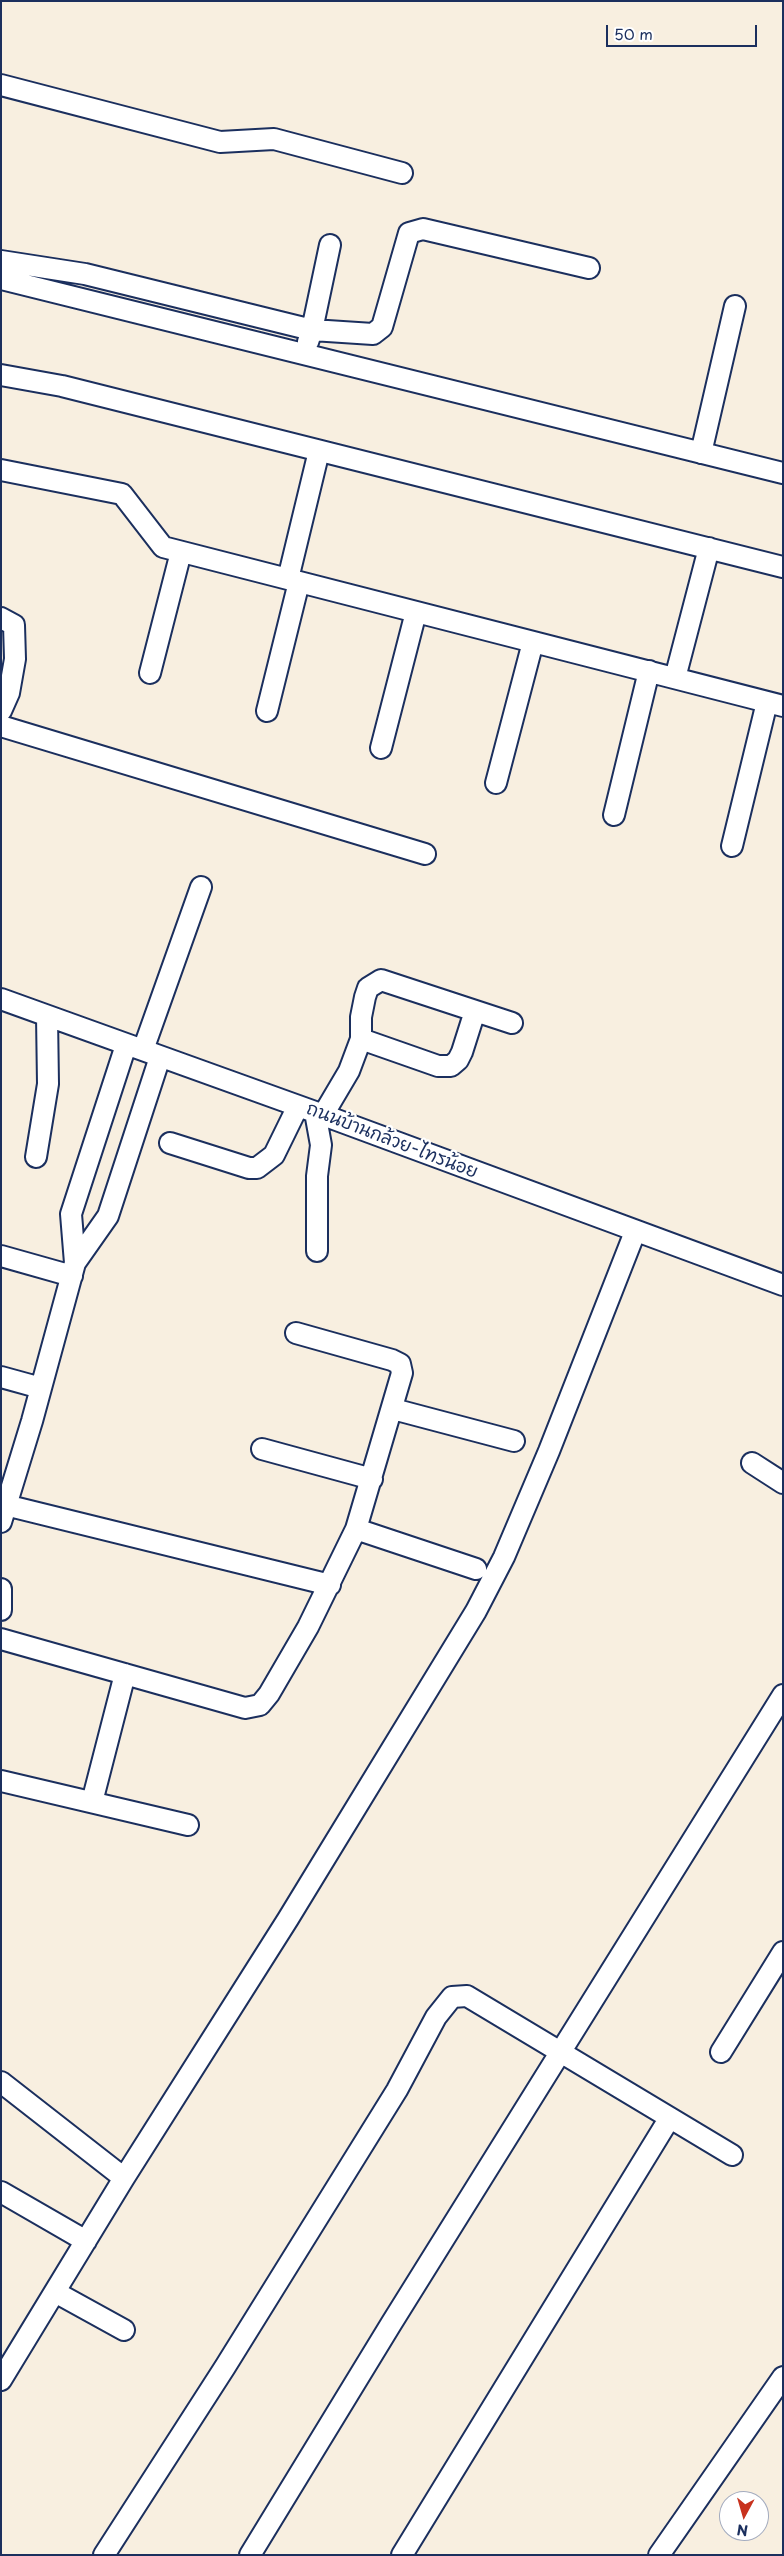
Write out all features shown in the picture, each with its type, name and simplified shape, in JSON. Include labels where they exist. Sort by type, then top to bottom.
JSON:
[{"type":"street","points":[[1,84],[220,142],[274,139],[402,173]]},
{"type":"street","points":[[1,261],[85,274],[312,330],[373,334],[382,327],[409,233],[423,229],[589,268]]},
{"type":"street","points":[[305,354],[330,245]]},
{"type":"street","points":[[1,280],[783,474]]},
{"type":"street","points":[[701,453],[735,306]]},
{"type":"street","points":[[1,375],[62,386],[783,567]]},
{"type":"street","points":[[267,711],[319,451]]},
{"type":"street","points":[[1,470],[122,494],[163,547],[775,704],[732,846]]},
{"type":"street","points":[[675,678],[708,548]]},
{"type":"street","points":[[150,673],[181,552]]},
{"type":"street","points":[[381,748],[416,612]]},
{"type":"street","points":[[1,618],[14,625],[15,659],[9,693],[1,711]]},
{"type":"street","points":[[496,783],[533,642]]},
{"type":"street","points":[[614,815],[649,671]]},
{"type":"street","points":[[1,726],[425,854]]},
{"type":"street","points":[[74,1269],[71,1214],[143,1051],[201,887]]},
{"type":"street","points":[[170,1144],[249,1168],[256,1168],[274,1155],[349,1072],[361,1039],[361,1016],[368,988],[381,980],[512,1023]]},
{"type":"street","name":"ถนนบ้านกล้วย-ไทรน้อย","points":[[1,999],[312,1111],[635,1232],[694,1251],[783,1285]]},
{"type":"street","points":[[361,1039],[438,1066],[451,1066],[458,1060],[462,1052],[475,1011]]},
{"type":"street","points":[[36,1157],[48,1084],[47,1016]]},
{"type":"street","points":[[143,1051],[108,1216],[74,1269],[42,1388],[3,1510],[330,1584]]},
{"type":"street","points":[[312,1111],[321,1144],[316,1176],[318,1251]]},
{"type":"street","points":[[1,2380],[124,2178],[288,1919],[476,1611],[504,1557],[560,1424],[635,1232]]},
{"type":"street","points":[[1,1256],[74,1269]]},
{"type":"street","points":[[1,1639],[245,1708],[260,1705],[269,1694],[330,1584],[356,1529],[393,1409],[402,1373],[397,1362],[296,1333]]},
{"type":"street","points":[[1,1377],[42,1388]]},
{"type":"street","points":[[393,1409],[514,1441]]},
{"type":"street","points":[[262,1449],[372,1479]]},
{"type":"street","points":[[752,1463],[783,1483]]},
{"type":"street","points":[[356,1529],[476,1569]]},
{"type":"street","points":[[1,1588],[1,1610]]},
{"type":"street","points":[[92,1802],[124,1674]]},
{"type":"street","points":[[250,2555],[783,1695]]},
{"type":"street","points":[[1,1781],[188,1825]]},
{"type":"street","points":[[721,2052],[783,1952]]},
{"type":"street","points":[[104,2555],[225,2367],[397,2090],[436,2017],[447,2002],[458,1996],[467,1996],[732,2155]]},
{"type":"street","points":[[1,2082],[124,2178]]},
{"type":"street","points":[[402,2555],[669,2118]]},
{"type":"street","points":[[1,2192],[86,2241]]},
{"type":"street","points":[[55,2292],[124,2330]]},
{"type":"street","points":[[659,2555],[783,2377]]}]
